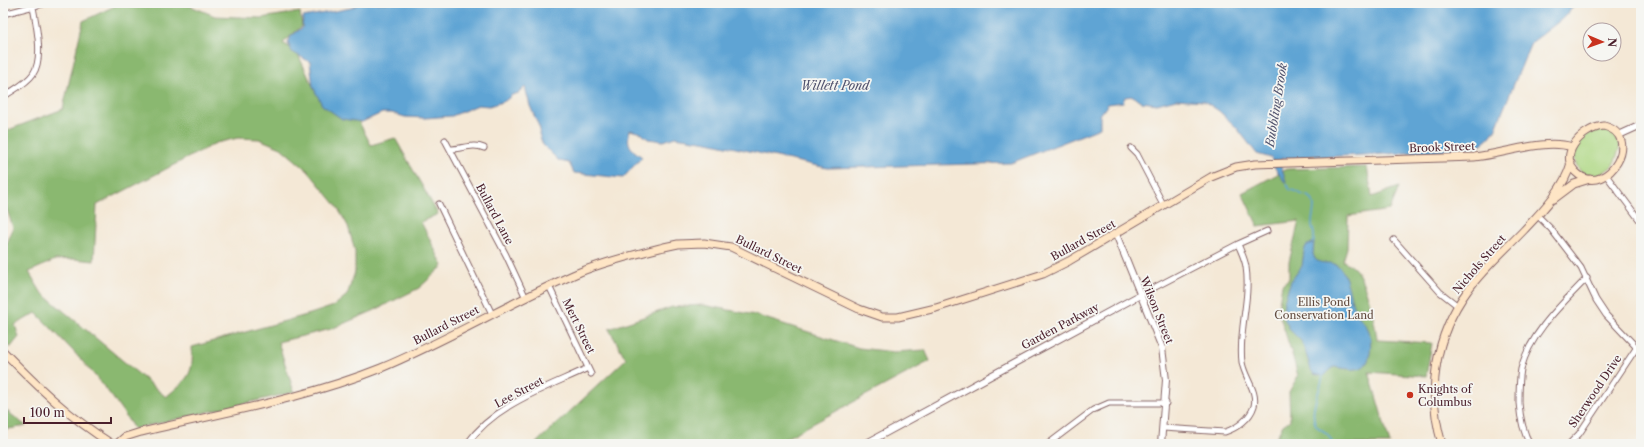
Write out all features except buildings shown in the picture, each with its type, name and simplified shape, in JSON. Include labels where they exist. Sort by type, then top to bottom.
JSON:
[{"type":"main road","points":[[1604,126],[1608,127],[1619,135],[1622,144],[1622,154],[1617,164],[1606,175],[1591,179],[1581,176],[1573,169],[1571,163],[1571,152],[1572,147],[1579,137],[1593,128],[1604,126]]},
{"type":"main road","name":"Brook Street","points":[[1312,162],[1474,157],[1554,144],[1572,147]]},
{"type":"main road","name":"Bullard Street","points":[[117,444],[125,437],[141,432],[304,394],[379,368],[426,348],[549,286],[582,272],[635,255],[678,244],[704,243],[732,247],[859,309],[882,317],[898,317],[936,308],[1043,274],[1069,261],[1223,171],[1245,165],[1312,162]]},
{"type":"main road","name":"Nichols Street","points":[[1442,444],[1434,403],[1435,371],[1441,343],[1458,306],[1477,280],[1538,216],[1568,174],[1571,163]]},
{"type":"main road","name":"Nichols Street","points":[[1549,202],[1574,184],[1591,179]]},
{"type":"main road","points":[[3,351],[54,402],[80,423],[112,444]]},
{"type":"street","points":[[3,14],[46,3]]},
{"type":"street","points":[[3,95],[21,85],[34,74],[39,49],[38,32],[33,7]]},
{"type":"street","points":[[1619,135],[1641,125]]},
{"type":"street","name":"Bullard Lane","points":[[445,140],[506,255],[526,298]]},
{"type":"street","points":[[450,150],[467,146],[480,146],[484,148]]},
{"type":"street","points":[[1131,148],[1138,154],[1164,206]]},
{"type":"street","points":[[1606,175],[1641,222]]},
{"type":"street","points":[[439,204],[492,314]]},
{"type":"street","points":[[1538,216],[1551,228],[1576,260],[1587,278],[1596,300],[1606,315],[1641,352]]},
{"type":"street","name":"Garden Parkway","points":[[867,443],[1140,295],[1238,244],[1267,231]]},
{"type":"street","name":"Wilson Street","points":[[1116,234],[1162,348],[1166,367],[1166,403],[1161,444]]},
{"type":"street","points":[[1394,240],[1440,292],[1458,306]]},
{"type":"street","points":[[1163,428],[1225,432],[1244,422],[1254,406],[1255,396],[1242,363],[1247,293],[1244,257],[1238,244]]},
{"type":"street","points":[[1530,444],[1520,411],[1519,388],[1521,368],[1533,341],[1542,328],[1587,278]]},
{"type":"street","name":"Mert Street","points":[[549,286],[591,374]]},
{"type":"street","name":"Sherwood Drive","points":[[1569,444],[1584,427],[1637,347]]},
{"type":"street","name":"Lee Street","points":[[467,444],[473,435],[489,420],[503,410],[588,368]]},
{"type":"street","points":[[1049,444],[1093,410],[1108,403],[1166,403]]},
{"type":"green space","points":[[121,3],[183,3],[215,16],[261,18],[300,12],[302,26],[283,43],[297,52],[315,91],[358,120],[371,145],[395,138],[438,214],[421,222],[443,266],[419,288],[373,311],[331,329],[278,342],[294,392],[134,429],[124,413],[101,383],[76,354],[36,313],[15,325],[19,337],[10,348],[3,340],[3,254],[13,228],[3,198],[3,132],[63,109],[83,21]],"holes":[[[238,138],[259,139],[281,148],[308,171],[336,205],[348,226],[355,251],[355,272],[347,295],[334,306],[192,347],[192,365],[188,376],[166,397],[41,292],[29,272],[55,260],[74,259],[94,261],[97,205],[216,143]]]},
{"type":"green space","points":[[1605,129],[1615,134],[1620,146],[1616,159],[1612,166],[1604,172],[1596,176],[1588,176],[1581,172],[1577,165],[1575,157],[1576,148],[1581,140],[1590,133]]},
{"type":"green space","name":"Ellis Pond Conservation Land","points":[[1367,167],[1372,197],[1399,187],[1390,210],[1348,216],[1347,248],[1343,261],[1354,268],[1362,281],[1375,324],[1377,340],[1432,343],[1426,376],[1369,372],[1390,444],[1273,444],[1283,425],[1290,420],[1289,392],[1298,376],[1278,310],[1282,284],[1289,279],[1289,262],[1299,221],[1258,226],[1242,193],[1287,169]]},
{"type":"green space","points":[[703,305],[755,315],[859,348],[894,352],[925,350],[930,361],[775,444],[535,444],[626,359],[609,329],[672,307]]},
{"type":"green space","points":[[3,408],[26,426],[3,430]]},
{"type":"water","name":"Willett Pond","points":[[360,3],[1577,3],[1562,19],[1531,43],[1495,130],[1486,141],[1471,148],[1451,151],[1282,158],[1281,164],[1286,184],[1275,168],[1271,158],[1257,154],[1236,127],[1219,111],[1204,101],[1176,99],[1157,104],[1142,102],[1133,96],[1125,97],[1123,102],[1108,104],[1100,115],[1100,128],[1011,163],[827,168],[708,142],[675,137],[664,141],[648,139],[641,133],[630,130],[628,139],[630,146],[642,157],[623,178],[574,173],[569,163],[559,161],[543,145],[539,134],[540,129],[530,106],[525,87],[519,93],[512,95],[505,101],[489,106],[478,105],[452,116],[425,118],[405,117],[392,113],[382,113],[362,122],[342,119],[322,105],[313,87],[310,62],[292,52],[288,43],[291,36],[302,28],[303,17],[351,8]]},
{"type":"water","points":[[1314,242],[1313,254],[1315,259],[1321,262],[1335,264],[1341,269],[1346,279],[1355,311],[1369,331],[1371,342],[1370,353],[1368,360],[1362,368],[1352,369],[1334,367],[1323,376],[1314,374],[1311,370],[1302,342],[1290,330],[1284,318],[1284,301],[1291,281],[1302,266],[1306,246]]},
{"type":"waterway","name":"Bubbling Brook","points":[[1286,183],[1290,190],[1309,196],[1314,203],[1312,222],[1314,236],[1313,243]]},
{"type":"waterway","name":"Bubbling Brook","points":[[1323,374],[1315,404],[1314,417],[1318,428],[1328,435],[1333,444]]},
{"type":"place","name":"Knights of Columbus","points":[[1410,395]]}]
